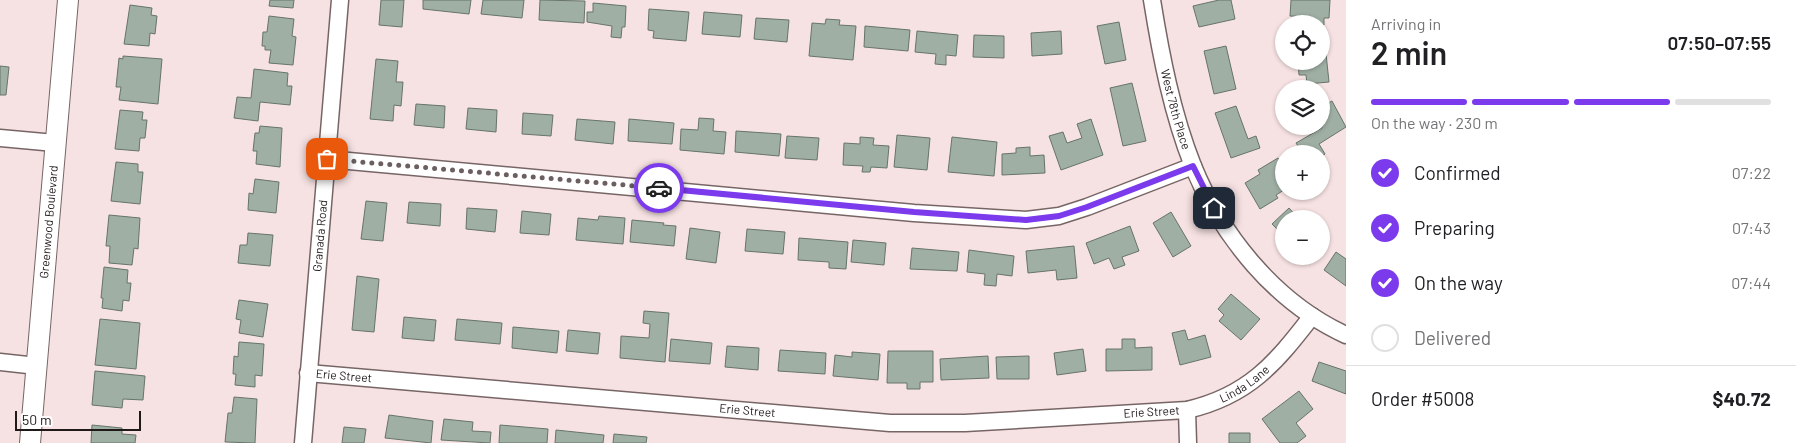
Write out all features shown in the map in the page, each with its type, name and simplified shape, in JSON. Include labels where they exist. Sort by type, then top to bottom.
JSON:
[{"type":"street","name":"Greenwood Boulevard","points":[[30,443],[68,0]]},
{"type":"street","name":"Granada Road","points":[[303,443],[340,0]]},
{"type":"street","name":"West 78th Place","points":[[1152,0],[1165,74],[1193,166],[1214,208],[1245,254],[1281,292],[1312,316],[1346,335]]},
{"type":"street","points":[[0,138],[56,143]]},
{"type":"street","points":[[327,159],[1019,220],[1059,216],[1193,166]]},
{"type":"street","name":"Linda Lane","points":[[1187,410],[1228,397],[1251,382],[1279,358],[1312,316]]},
{"type":"street","points":[[0,362],[37,366]]},
{"type":"street","name":"Erie Street","points":[[308,373],[890,423],[965,423],[1187,410]]},
{"type":"street","points":[[1187,410],[1188,443]]},
{"type":"building","points":[[270,0],[294,0],[293,8],[269,6]]},
{"type":"building","points":[[381,0],[404,0],[402,27],[379,25]]},
{"type":"building","points":[[423,0],[471,0],[469,14],[423,9]]},
{"type":"building","points":[[483,0],[524,0],[522,18],[481,14]]},
{"type":"building","points":[[540,0],[585,1],[584,23],[539,20]]},
{"type":"building","points":[[1219,0],[1231,0],[1235,19],[1199,27],[1193,6]]},
{"type":"building","points":[[1291,0],[1330,0],[1329,15],[1290,15]]},
{"type":"building","points":[[593,3],[626,6],[625,27],[622,27],[621,38],[611,37],[612,26],[587,22],[587,12],[593,12]]},
{"type":"building","points":[[130,5],[152,8],[151,15],[157,16],[155,34],[150,33],[149,46],[124,44]]},
{"type":"building","points":[[649,9],[689,12],[686,41],[653,38],[654,31],[648,30]]},
{"type":"building","points":[[704,12],[742,15],[740,37],[702,34]]},
{"type":"building","points":[[269,16],[294,19],[292,36],[296,37],[293,65],[269,63],[271,50],[265,50],[265,46],[262,46],[263,32],[267,32]]},
{"type":"building","points":[[756,18],[789,20],[787,42],[754,39]]},
{"type":"building","points":[[826,19],[840,20],[839,25],[856,26],[853,60],[809,56],[812,23],[825,24]]},
{"type":"building","points":[[1119,22],[1126,60],[1105,64],[1097,26]]},
{"type":"building","points":[[865,26],[910,30],[908,51],[864,47]]},
{"type":"building","points":[[917,31],[958,35],[956,56],[946,55],[946,65],[935,64],[936,54],[915,52]]},
{"type":"building","points":[[1061,31],[1062,54],[1032,56],[1031,33]]},
{"type":"building","points":[[974,35],[1004,36],[1004,58],[973,57]]},
{"type":"building","points":[[1226,46],[1236,89],[1214,94],[1204,51]]},
{"type":"building","points":[[123,56],[162,59],[158,104],[119,100],[121,87],[116,87],[119,58],[123,59]]},
{"type":"building","points":[[376,59],[398,61],[396,82],[403,82],[401,106],[394,105],[393,121],[370,119]]},
{"type":"building","points":[[0,66],[9,67],[6,95],[0,95]]},
{"type":"building","points":[[254,69],[288,73],[287,86],[292,86],[290,105],[260,102],[258,121],[234,118],[237,97],[251,98]]},
{"type":"building","points":[[1299,70],[1328,70],[1329,80],[1307,80],[1306,75],[1299,75]]},
{"type":"building","points":[[1132,83],[1146,141],[1123,146],[1110,88]]},
{"type":"building","points":[[1332,101],[1346,127],[1320,145],[1297,145],[1296,143],[1310,135],[1330,135],[1330,102]]},
{"type":"building","points":[[416,104],[445,106],[444,128],[414,125]]},
{"type":"building","points":[[1236,106],[1248,139],[1256,136],[1260,148],[1231,158],[1215,113]]},
{"type":"building","points":[[468,108],[497,110],[496,132],[466,129]]},
{"type":"building","points":[[120,110],[143,112],[142,120],[147,120],[145,138],[140,138],[139,151],[115,149]]},
{"type":"building","points":[[523,113],[553,115],[551,136],[522,134]]},
{"type":"building","points":[[699,118],[714,119],[713,131],[726,132],[724,154],[680,150],[681,129],[698,130]]},
{"type":"building","points":[[577,119],[615,122],[613,144],[575,140]]},
{"type":"building","points":[[629,119],[674,123],[672,144],[628,141]]},
{"type":"building","points":[[1091,119],[1103,155],[1061,170],[1049,136],[1063,132],[1067,143],[1082,138],[1077,124]]},
{"type":"building","points":[[260,126],[282,128],[280,167],[256,164],[257,151],[253,151],[255,133],[259,133]]},
{"type":"building","points":[[736,131],[781,134],[779,156],[735,152]]},
{"type":"building","points":[[897,135],[930,138],[927,170],[894,167]]},
{"type":"building","points":[[787,136],[819,138],[817,160],[785,158]]},
{"type":"building","points":[[860,137],[874,138],[873,145],[889,146],[887,168],[871,167],[870,172],[862,172],[863,166],[843,165],[844,143],[860,144]]},
{"type":"building","points":[[952,137],[997,142],[994,176],[948,172]]},
{"type":"building","points":[[1030,147],[1030,156],[1044,155],[1045,173],[1002,175],[1002,154],[1016,153],[1016,148]]},
{"type":"building","points":[[1275,160],[1275,200],[1260,209],[1245,183],[1260,174],[1258,170]]},
{"type":"building","points":[[116,162],[138,164],[138,172],[143,172],[140,204],[111,201]]},
{"type":"building","points":[[255,179],[279,182],[276,213],[248,210],[249,193],[253,194]]},
{"type":"building","points":[[366,201],[387,203],[383,241],[361,239]]},
{"type":"building","points":[[409,202],[441,204],[440,226],[407,223]]},
{"type":"building","points":[[467,208],[497,210],[495,232],[466,229]]},
{"type":"building","points":[[522,211],[551,214],[549,235],[520,233]]},
{"type":"building","points":[[1171,212],[1191,246],[1173,257],[1153,223]]},
{"type":"building","points":[[109,215],[140,218],[138,249],[134,248],[132,265],[109,263],[110,246],[106,246]]},
{"type":"building","points":[[599,216],[625,218],[623,244],[576,240],[578,218],[598,220]]},
{"type":"building","points":[[632,220],[676,226],[674,246],[630,242]]},
{"type":"building","points":[[1130,226],[1139,251],[1122,257],[1125,265],[1114,269],[1109,258],[1094,264],[1086,243]]},
{"type":"building","points":[[690,228],[720,232],[716,263],[686,259]]},
{"type":"building","points":[[747,229],[785,232],[783,254],[745,251]]},
{"type":"building","points":[[248,233],[273,235],[270,266],[238,263],[240,245],[247,245]]},
{"type":"building","points":[[799,238],[848,242],[846,269],[829,268],[829,262],[798,260]]},
{"type":"building","points":[[853,240],[886,243],[884,265],[851,262]]},
{"type":"building","points":[[1074,246],[1077,278],[1057,280],[1056,270],[1028,273],[1026,251]]},
{"type":"building","points":[[912,248],[959,252],[957,271],[910,269]]},
{"type":"building","points":[[969,250],[1014,256],[1012,276],[997,274],[996,286],[984,285],[985,274],[967,272]]},
{"type":"building","points":[[1336,252],[1346,259],[1346,286],[1324,270],[1327,265],[1330,265],[1330,261]]},
{"type":"building","points":[[104,267],[128,270],[127,283],[131,283],[129,301],[123,300],[122,311],[102,308]]},
{"type":"building","points":[[357,276],[379,279],[374,332],[352,330]]},
{"type":"building","points":[[1231,294],[1260,319],[1241,340],[1219,321],[1224,315],[1218,309]]},
{"type":"building","points":[[239,300],[268,304],[263,337],[239,333],[241,320],[236,319]]},
{"type":"building","points":[[644,311],[669,313],[665,362],[620,358],[621,336],[649,338],[650,324],[643,323]]},
{"type":"building","points":[[404,317],[436,320],[434,341],[402,338]]},
{"type":"building","points":[[100,319],[140,323],[136,369],[95,365]]},
{"type":"building","points":[[457,319],[502,323],[500,344],[455,340]]},
{"type":"building","points":[[513,327],[559,331],[557,353],[512,348]]},
{"type":"building","points":[[568,330],[600,333],[598,354],[566,351]]},
{"type":"building","points":[[1185,330],[1188,340],[1205,335],[1211,357],[1180,365],[1172,333]]},
{"type":"building","points":[[671,339],[712,343],[710,364],[669,361]]},
{"type":"building","points":[[1122,339],[1135,339],[1135,348],[1152,347],[1152,370],[1106,371],[1106,349],[1122,349]]},
{"type":"building","points":[[239,342],[264,344],[262,376],[255,375],[255,387],[235,385],[236,374],[233,374],[234,356],[238,357]]},
{"type":"building","points":[[727,346],[759,348],[758,370],[725,367]]},
{"type":"building","points":[[1083,349],[1086,371],[1057,375],[1054,353]]},
{"type":"building","points":[[780,350],[826,353],[825,374],[778,371]]},
{"type":"building","points":[[888,351],[933,351],[933,382],[920,382],[920,389],[907,389],[907,383],[887,383]]},
{"type":"building","points":[[852,352],[880,354],[878,380],[833,376],[835,355],[852,357]]},
{"type":"building","points":[[988,356],[989,378],[941,380],[940,359]]},
{"type":"building","points":[[1029,356],[1029,379],[997,379],[996,357]]},
{"type":"building","points":[[1319,362],[1346,371],[1346,394],[1312,381]]},
{"type":"building","points":[[95,371],[145,376],[143,400],[123,399],[122,408],[92,405]]},
{"type":"building","points":[[1299,391],[1313,409],[1296,423],[1306,436],[1297,443],[1280,443],[1262,419]]},
{"type":"building","points":[[234,397],[257,399],[255,443],[225,442],[228,413],[232,413]]},
{"type":"building","points":[[389,415],[433,421],[431,443],[385,438]]},
{"type":"building","points":[[444,419],[473,422],[472,431],[491,432],[490,443],[441,440]]},
{"type":"building","points":[[92,425],[122,428],[122,434],[136,435],[135,443],[91,443]]},
{"type":"building","points":[[500,425],[548,429],[547,443],[499,443]]},
{"type":"building","points":[[344,427],[366,429],[364,443],[342,443]]},
{"type":"building","points":[[556,430],[604,435],[603,443],[555,443]]},
{"type":"building","points":[[1229,433],[1250,433],[1250,443],[1229,443]]},
{"type":"building","points":[[614,434],[647,437],[646,443],[613,443]]},
{"type":"way so far","points":[[327,159],[659,188]]},
{"type":"route","points":[[659,188],[1004,220],[1026,220],[1059,216],[1087,207],[1193,166],[1214,208]]}]
